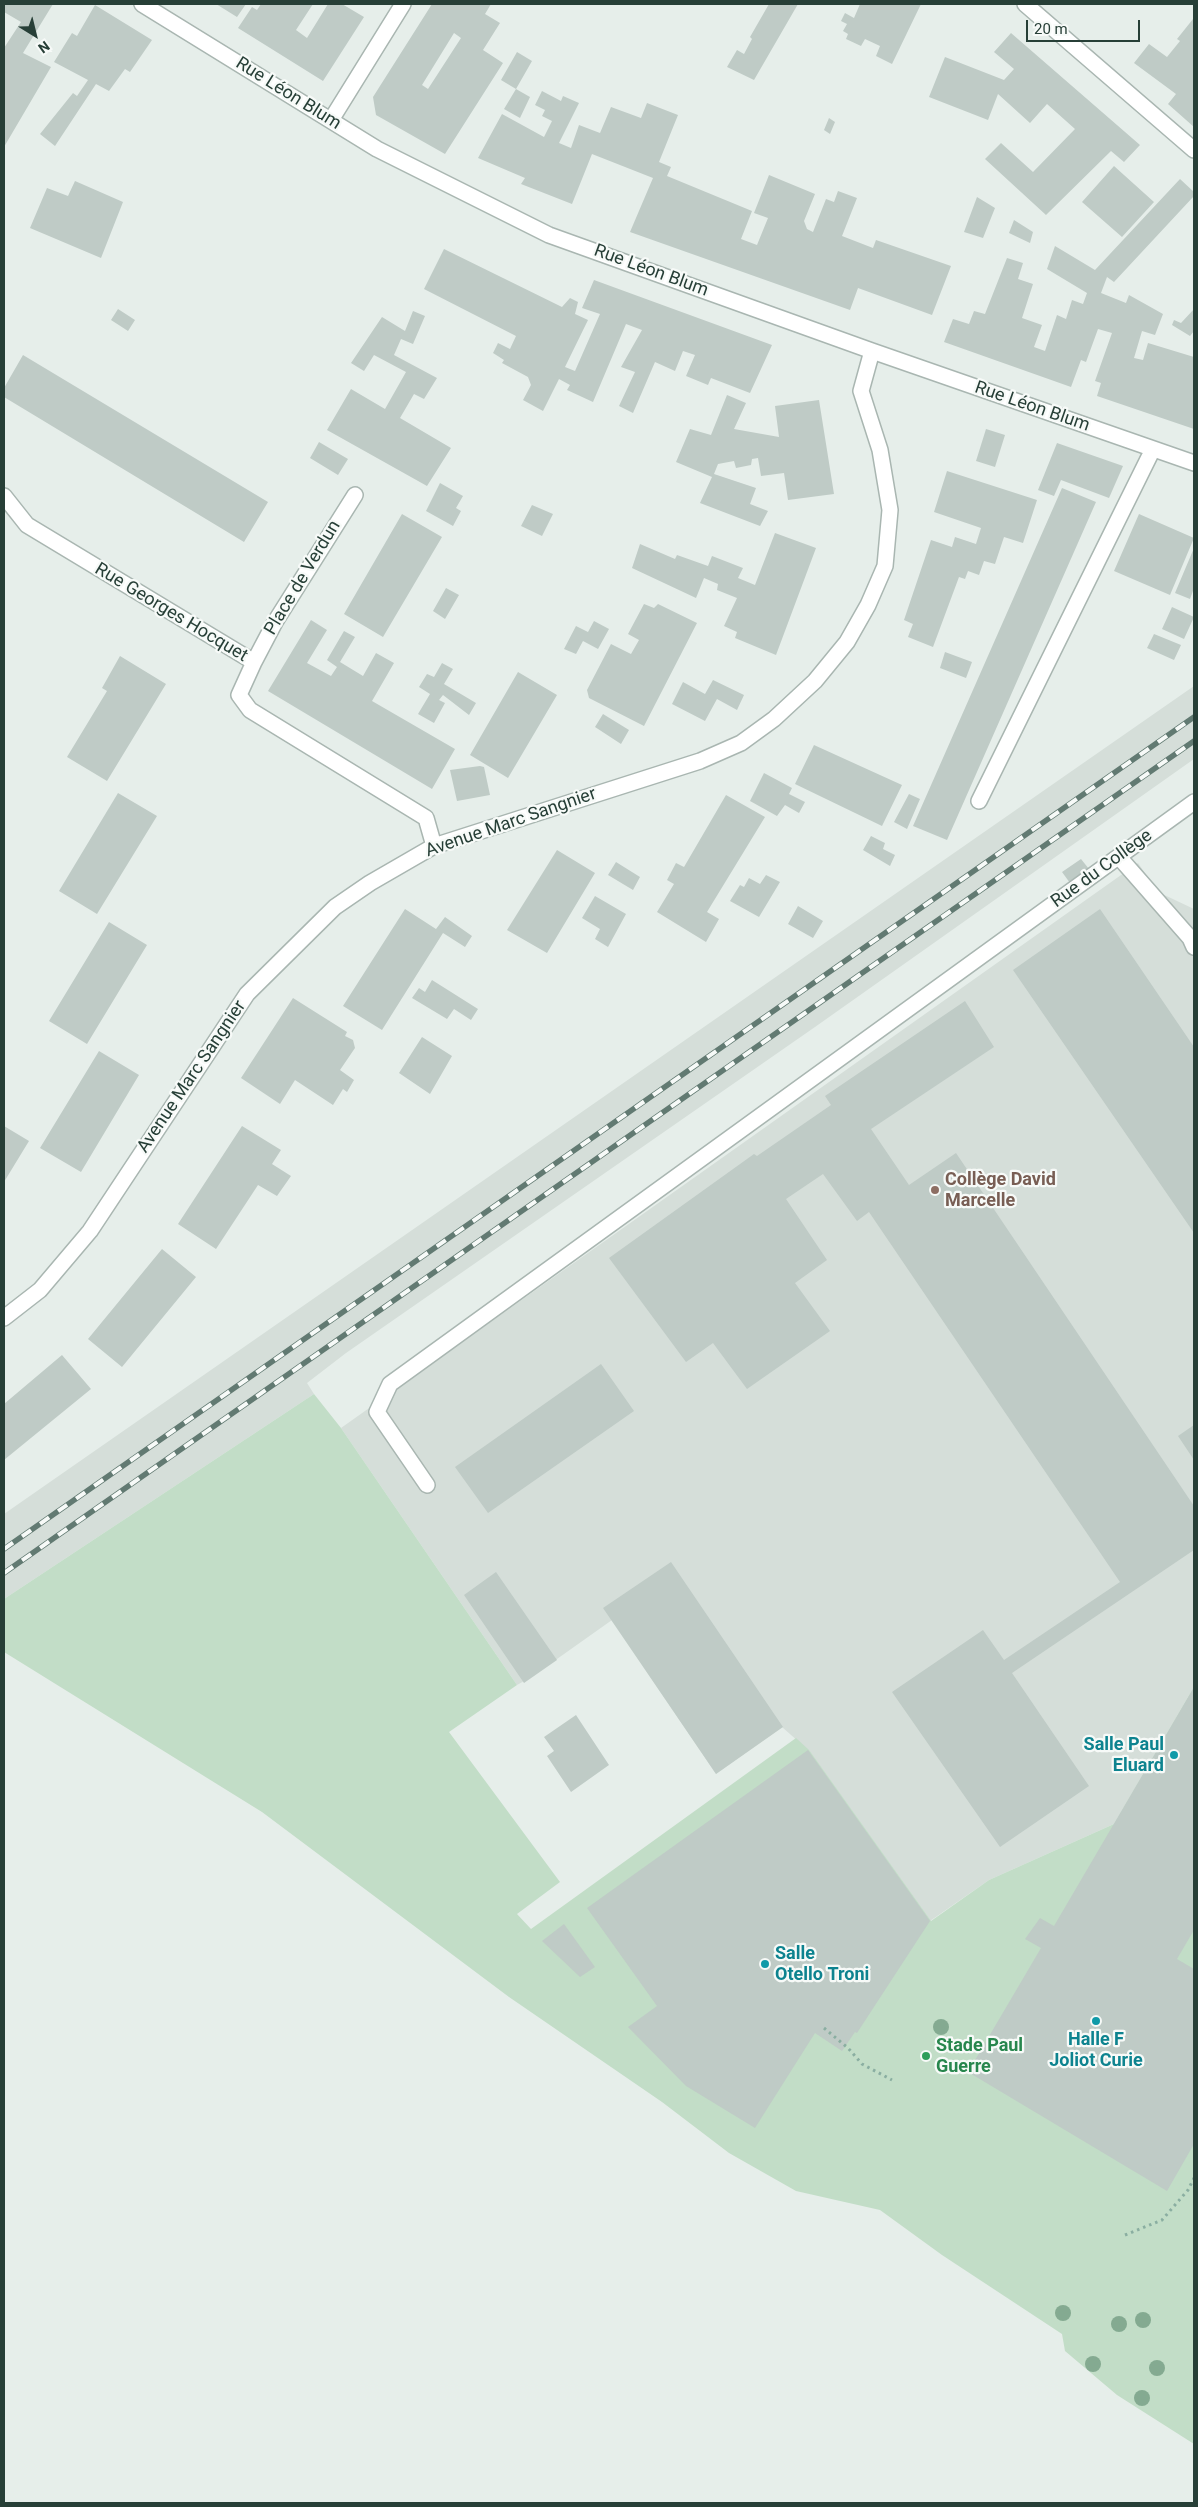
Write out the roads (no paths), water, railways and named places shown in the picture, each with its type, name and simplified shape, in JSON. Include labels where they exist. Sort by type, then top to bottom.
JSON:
[{"type":"street","name":"Rue Léon Blum","points":[[142,4],[377,149],[549,235],[872,351],[1194,463]]},
{"type":"street","points":[[331,120],[403,4]]},
{"type":"street","points":[[1025,4],[1194,150]]},
{"type":"street","name":"Avenue Marc Sangnier","points":[[4,1318],[40,1290],[90,1230],[247,994],[335,906],[370,883],[434,846],[700,761],[742,743],[774,719],[815,681],[847,642],[868,605],[885,566],[890,510],[880,450],[861,391],[872,351]]},
{"type":"street","points":[[979,801],[1153,449]]},
{"type":"street","name":"Place de Verdun","points":[[254,662],[275,622],[355,495]]},
{"type":"street","name":"Rue Georges Hocquet","points":[[4,496],[27,525],[254,662],[240,695],[250,710],[426,818],[434,846]]},
{"type":"street","name":"Rue du Collège","points":[[426,1485],[377,1412],[390,1384],[1194,802]]},
{"type":"street","points":[[1120,857],[1190,938],[1194,946]]},
{"type":"railway","points":[[4,1549],[1194,717]]},
{"type":"railway","points":[[4,1573],[1194,741]]},
{"type":"place","name":"Collège David Marcelle","points":[[935,1190]]},
{"type":"place","name":"Salle Paul Eluard","points":[[1174,1755]]},
{"type":"place","name":"Salle Otello Troni","points":[[765,1964]]},
{"type":"place","name":"Halle F Joliot Curie","points":[[1096,2021]]},
{"type":"place","name":"Stade Paul Guerre","points":[[926,2056]]}]
